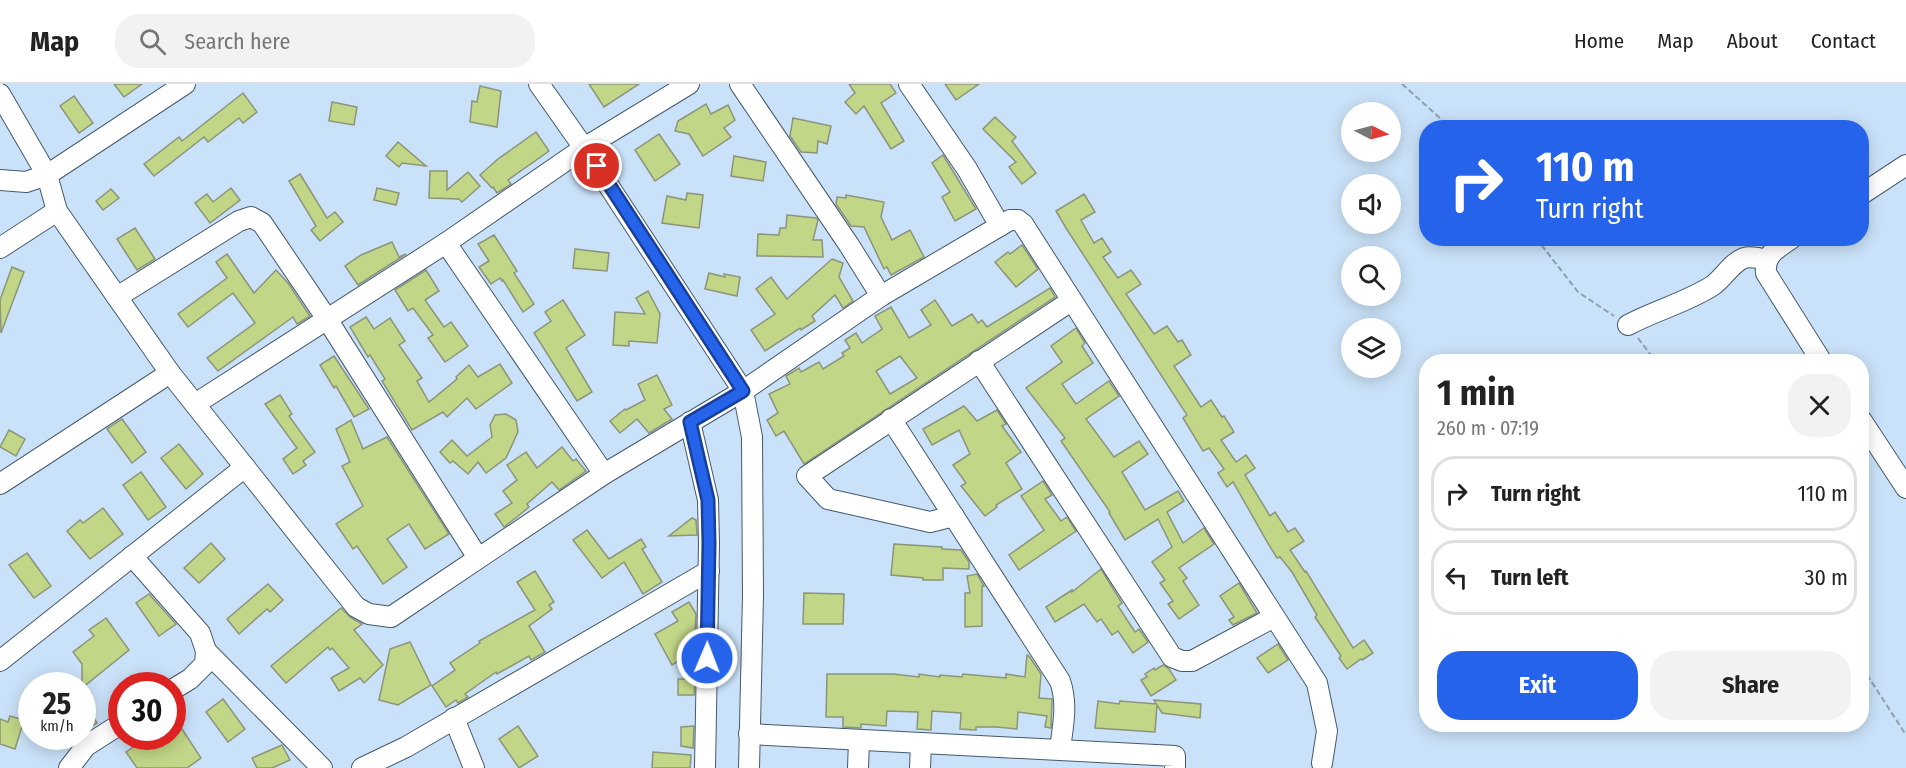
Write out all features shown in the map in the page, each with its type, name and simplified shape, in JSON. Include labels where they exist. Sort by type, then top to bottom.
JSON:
[{"type":"street","points":[[539,84],[584,148],[743,391],[752,437],[753,595],[749,768]]},
{"type":"street","points":[[195,404],[446,243],[584,148],[689,84]]},
{"type":"street","points":[[740,84],[881,296]]},
{"type":"street","points":[[909,84],[967,169],[1000,226]]},
{"type":"street","points":[[0,180],[26,182],[47,175],[173,88]]},
{"type":"street","points":[[0,94],[47,175],[57,211],[170,373],[356,608],[369,614],[391,617],[604,474],[743,391],[881,296],[1010,220],[1018,220],[1023,224],[1317,683],[1327,731],[1322,763]]},
{"type":"street","points":[[1869,189],[1906,165]]},
{"type":"street","points":[[0,248],[57,211]]},
{"type":"street","points":[[117,297],[238,221],[251,217],[262,223],[327,319],[478,558]]},
{"type":"street","points":[[446,243],[604,474]]},
{"type":"street","points":[[1780,246],[1766,260],[1768,280],[1817,354]]},
{"type":"street","points":[[1628,325],[1649,314],[1683,302],[1715,284],[1739,260],[1745,258],[1766,260]]},
{"type":"street","points":[[954,516],[930,522],[828,499],[807,476],[1071,301]]},
{"type":"street","points":[[979,361],[1172,657],[1182,661],[1192,661],[1275,617]]},
{"type":"street","points":[[0,484],[170,373]]},
{"type":"street","points":[[891,419],[1060,681],[1065,694],[1060,749]]},
{"type":"street","points":[[690,422],[708,500],[705,768]]},
{"type":"street","points":[[1869,432],[1906,489]]},
{"type":"street","points":[[0,661],[245,467]]},
{"type":"street","points":[[132,556],[200,633],[206,651],[205,664],[186,681]]},
{"type":"street","points":[[362,768],[406,747],[709,570]]},
{"type":"street","points":[[206,651],[322,768]]},
{"type":"street","points":[[454,718],[474,768]]},
{"type":"street","points":[[69,768],[86,746],[108,732]]},
{"type":"street","points":[[749,734],[1175,756],[1175,768]]},
{"type":"street","points":[[858,768],[859,740]]},
{"type":"street","points":[[920,768],[921,743]]},
{"type":"path","points":[[1402,84],[1442,120]]},
{"type":"path","points":[[1542,246],[1578,292],[1628,325],[1650,354]]},
{"type":"path","points":[[1869,678],[1906,735]]},
{"type":"building","points":[[114,84],[142,84],[124,97]]},
{"type":"building","points":[[589,84],[639,84],[604,107]]},
{"type":"building","points":[[849,84],[890,84],[896,93],[881,103],[904,141],[891,149],[864,106],[856,114],[845,102],[855,93]]},
{"type":"building","points":[[945,84],[979,84],[956,100]]},
{"type":"building","points":[[480,86],[501,91],[497,127],[470,122],[472,101],[477,102]]},
{"type":"building","points":[[243,93],[257,112],[243,123],[239,118],[208,142],[204,137],[154,176],[144,164],[179,137],[182,141]]},
{"type":"building","points":[[74,96],[93,123],[79,133],[60,106]]},
{"type":"building","points":[[332,102],[357,107],[354,125],[329,121]]},
{"type":"building","points":[[706,104],[711,114],[728,105],[735,120],[724,128],[731,137],[703,156],[689,134],[675,131],[678,121]]},
{"type":"building","points":[[995,117],[1016,137],[1012,141],[1036,173],[1022,184],[1009,167],[1016,162],[983,129]]},
{"type":"building","points":[[793,118],[831,126],[827,144],[818,141],[817,153],[801,152],[790,136]]},
{"type":"building","points":[[536,132],[549,151],[508,180],[511,184],[497,193],[480,175]]},
{"type":"building","points":[[659,134],[680,164],[655,181],[635,150]]},
{"type":"building","points":[[398,142],[426,166],[402,163],[399,167],[386,156]]},
{"type":"building","points":[[943,155],[976,209],[955,221],[942,197],[950,192],[932,163]]},
{"type":"building","points":[[734,156],[766,162],[763,181],[731,176]]},
{"type":"building","points":[[430,171],[447,171],[447,190],[468,172],[480,186],[462,202],[459,199],[429,198]]},
{"type":"building","points":[[300,174],[327,218],[335,212],[343,222],[320,241],[311,230],[316,226],[289,181]]},
{"type":"building","points":[[231,188],[240,200],[210,223],[195,203],[207,194],[213,202]]},
{"type":"building","points":[[377,188],[399,193],[396,205],[374,200]]},
{"type":"building","points":[[111,189],[119,198],[103,210],[96,201]]},
{"type":"building","points":[[687,193],[703,195],[699,228],[662,223],[667,196],[686,200]]},
{"type":"building","points":[[1084,194],[1095,212],[1081,220],[1094,243],[1102,238],[1111,252],[1103,257],[1118,278],[1131,270],[1141,284],[1126,294],[1154,334],[1167,326],[1178,342],[1182,340],[1191,355],[1174,366],[1201,407],[1211,400],[1222,417],[1224,416],[1234,432],[1221,440],[1236,462],[1246,455],[1255,468],[1245,475],[1270,516],[1275,512],[1288,532],[1295,528],[1304,541],[1290,550],[1306,571],[1353,648],[1364,640],[1373,653],[1347,669],[1315,617],[1317,615],[1292,572],[1280,557],[1277,558],[1233,482],[1227,487],[1218,473],[1224,469],[1209,448],[1203,451],[1183,418],[1187,415],[1056,211]]},
{"type":"building","points":[[846,195],[884,202],[881,217],[892,240],[910,230],[924,257],[891,275],[887,267],[884,269],[864,227],[851,226],[836,204],[837,197],[846,198]]},
{"type":"building","points":[[787,215],[818,220],[813,240],[822,240],[823,257],[757,256],[758,234],[779,235],[780,228],[786,228]]},
{"type":"building","points":[[135,228],[155,259],[137,270],[117,239]]},
{"type":"building","points":[[494,235],[517,271],[514,273],[534,304],[523,312],[503,280],[500,278],[491,284],[479,267],[489,261],[478,244]]},
{"type":"building","points":[[392,242],[399,257],[406,254],[358,285],[345,266],[361,255]]},
{"type":"building","points":[[1022,245],[1038,269],[1016,287],[995,262]]},
{"type":"building","points":[[575,249],[609,253],[607,271],[573,268]]},
{"type":"building","points":[[227,254],[254,293],[276,270],[288,283],[310,316],[297,324],[293,317],[218,371],[207,358],[255,323],[233,293],[188,327],[178,314],[227,278],[216,262]]},
{"type":"building","points":[[832,259],[843,263],[839,277],[853,301],[843,308],[835,295],[812,316],[815,321],[765,351],[751,330],[775,314],[756,289],[771,277],[787,299]]},
{"type":"building","points":[[12,267],[24,272],[1,333],[0,300]]},
{"type":"building","points":[[426,270],[439,291],[425,300],[444,327],[451,322],[468,346],[445,362],[428,338],[433,335],[413,308],[408,311],[395,290]]},
{"type":"building","points":[[709,273],[725,277],[724,274],[740,277],[737,296],[705,289]]},
{"type":"building","points":[[1050,288],[1055,297],[804,464],[784,431],[776,436],[767,420],[778,413],[769,394],[790,384],[786,376],[799,368],[801,372],[819,362],[823,369],[844,356],[842,353],[850,348],[845,340],[856,333],[862,343],[882,329],[875,316],[891,307],[909,338],[931,325],[921,310],[935,300],[952,326],[972,314],[978,323],[982,320],[987,327]],"holes":[[[900,356],[917,378],[890,394],[876,371]]]},
{"type":"building","points":[[648,291],[660,314],[657,343],[629,341],[629,346],[613,345],[615,312],[645,314],[636,298]]},
{"type":"building","points":[[563,300],[585,335],[566,348],[592,392],[577,401],[534,333],[551,321],[545,312]]},
{"type":"building","points":[[366,317],[374,329],[390,318],[405,341],[399,345],[422,378],[417,381],[429,402],[457,379],[456,377],[469,365],[478,377],[500,364],[512,383],[476,409],[467,398],[447,417],[443,412],[412,430],[382,381],[385,379],[370,355],[368,357],[350,327]]},
{"type":"building","points":[[1076,328],[1085,343],[1082,346],[1093,363],[1062,384],[1076,404],[1109,381],[1119,396],[1086,419],[1114,457],[1139,441],[1148,454],[1122,472],[1145,510],[1178,491],[1184,501],[1167,512],[1183,543],[1204,528],[1214,544],[1179,568],[1187,578],[1183,581],[1199,605],[1179,619],[1168,604],[1173,601],[1160,583],[1165,580],[1152,562],[1172,547],[1158,519],[1125,540],[1110,512],[1061,441],[1065,438],[1026,388],[1062,362],[1051,346]]},
{"type":"building","points":[[334,356],[369,409],[354,417],[336,386],[334,388],[320,365]]},
{"type":"building","points":[[657,375],[672,405],[664,409],[672,419],[649,433],[637,419],[620,433],[610,421],[625,409],[645,400],[638,384]]},
{"type":"building","points":[[280,395],[292,414],[289,416],[315,452],[303,461],[306,465],[293,474],[283,459],[297,448],[265,404]]},
{"type":"building","points":[[964,406],[977,421],[997,410],[1006,424],[1002,426],[1021,452],[1006,463],[1022,489],[996,505],[997,507],[985,516],[961,486],[966,483],[953,465],[970,454],[959,430],[932,445],[923,429]]},
{"type":"building","points":[[506,414],[516,420],[518,432],[506,458],[486,473],[478,462],[468,474],[453,461],[450,463],[440,452],[452,440],[467,456],[492,437],[490,425],[495,415]]},
{"type":"building","points":[[122,419],[146,452],[132,463],[107,429]]},
{"type":"building","points":[[351,420],[363,449],[387,437],[449,534],[425,549],[409,524],[387,539],[407,567],[383,584],[357,546],[353,549],[336,524],[363,506],[342,466],[350,462],[336,429]]},
{"type":"building","points":[[9,430],[25,439],[16,456],[0,447]]},
{"type":"building","points":[[179,444],[203,474],[186,489],[161,458]]},
{"type":"building","points":[[562,447],[573,461],[576,459],[586,471],[559,490],[552,482],[527,504],[529,507],[504,527],[495,514],[512,503],[503,491],[517,480],[507,465],[526,452],[537,468]]},
{"type":"building","points":[[141,472],[166,507],[148,520],[123,485]]},
{"type":"building","points":[[1043,481],[1052,495],[1045,499],[1061,521],[1067,517],[1076,531],[1019,570],[1009,555],[1044,530],[1021,496]]},
{"type":"building","points":[[103,508],[123,534],[90,559],[67,531],[80,520],[83,523]]},
{"type":"building","points":[[692,518],[696,520],[697,535],[669,536]]},
{"type":"building","points":[[587,530],[609,559],[641,539],[646,547],[642,549],[662,582],[643,594],[624,562],[602,578],[573,540]]},
{"type":"building","points":[[211,543],[225,559],[199,583],[184,568]]},
{"type":"building","points":[[894,544],[961,550],[969,562],[969,569],[943,568],[943,580],[923,580],[923,578],[891,575]]},
{"type":"building","points":[[27,553],[51,586],[34,598],[9,565]]},
{"type":"building","points":[[1101,569],[1122,603],[1118,606],[1135,632],[1139,629],[1148,642],[1133,653],[1118,631],[1112,635],[1101,619],[1097,622],[1084,604],[1055,622],[1046,607],[1072,590],[1072,592]]},
{"type":"building","points":[[535,571],[554,602],[549,605],[552,609],[529,626],[545,652],[531,660],[529,656],[497,674],[496,672],[465,694],[468,697],[458,703],[456,700],[446,707],[432,686],[455,670],[450,663],[480,643],[479,641],[535,610],[517,582]]},
{"type":"building","points":[[977,574],[984,586],[982,586],[982,626],[965,627],[965,593],[970,593],[967,576]]},
{"type":"building","points":[[1239,583],[1257,613],[1233,625],[1229,620],[1234,617],[1220,596]]},
{"type":"building","points":[[268,584],[283,600],[270,612],[267,609],[239,634],[227,619]]},
{"type":"building","points":[[804,593],[844,594],[843,624],[803,624]]},
{"type":"building","points":[[149,594],[176,624],[159,636],[136,603]]},
{"type":"building","points":[[689,602],[696,614],[695,631],[690,635],[695,642],[695,651],[672,665],[655,634],[678,621],[672,612]]},
{"type":"building","points":[[341,608],[362,624],[354,630],[383,665],[364,683],[360,678],[339,691],[331,678],[349,668],[332,648],[330,650],[328,647],[286,683],[271,666]]},
{"type":"building","points":[[106,618],[129,650],[96,677],[96,672],[82,672],[82,664],[73,652],[94,636],[89,630]]},
{"type":"building","points":[[410,642],[431,685],[398,705],[379,700],[390,649]]},
{"type":"building","points":[[1278,644],[1288,660],[1268,673],[1257,658]]},
{"type":"building","points":[[1027,655],[1041,674],[1039,698],[1052,699],[1051,728],[1045,727],[1047,716],[1018,712],[1017,729],[976,727],[976,730],[960,729],[961,713],[932,711],[931,730],[917,729],[918,712],[887,711],[886,726],[861,724],[861,728],[843,727],[843,717],[826,717],[827,674],[893,674],[919,677],[919,674],[962,677],[963,674],[1006,678],[1006,674],[1025,677]]},
{"type":"building","points":[[1163,665],[1169,669],[1176,680],[1151,696],[1141,680],[1147,677],[1145,674]]},
{"type":"building","points":[[678,679],[695,679],[694,695],[678,695]]},
{"type":"building","points":[[223,699],[245,729],[228,742],[206,712]]},
{"type":"building","points":[[1154,700],[1201,704],[1200,718],[1162,713],[1157,705],[1155,732],[1095,728],[1098,701],[1119,704],[1120,701],[1156,704]]},
{"type":"building","points":[[10,716],[18,718],[18,739],[15,749],[0,744],[0,719],[8,722]]},
{"type":"building","points":[[518,726],[538,756],[519,768],[499,739]]},
{"type":"building","points":[[694,726],[693,748],[681,746],[681,727]]},
{"type":"building","points":[[186,735],[201,758],[187,768],[137,768],[126,752],[129,750],[186,750]]},
{"type":"building","points":[[282,745],[290,760],[272,768],[257,768],[252,758]]},
{"type":"building","points":[[653,752],[691,755],[690,768],[652,768]]},
{"type":"route","points":[[597,166],[743,391],[690,422],[708,500],[707,658]]}]
